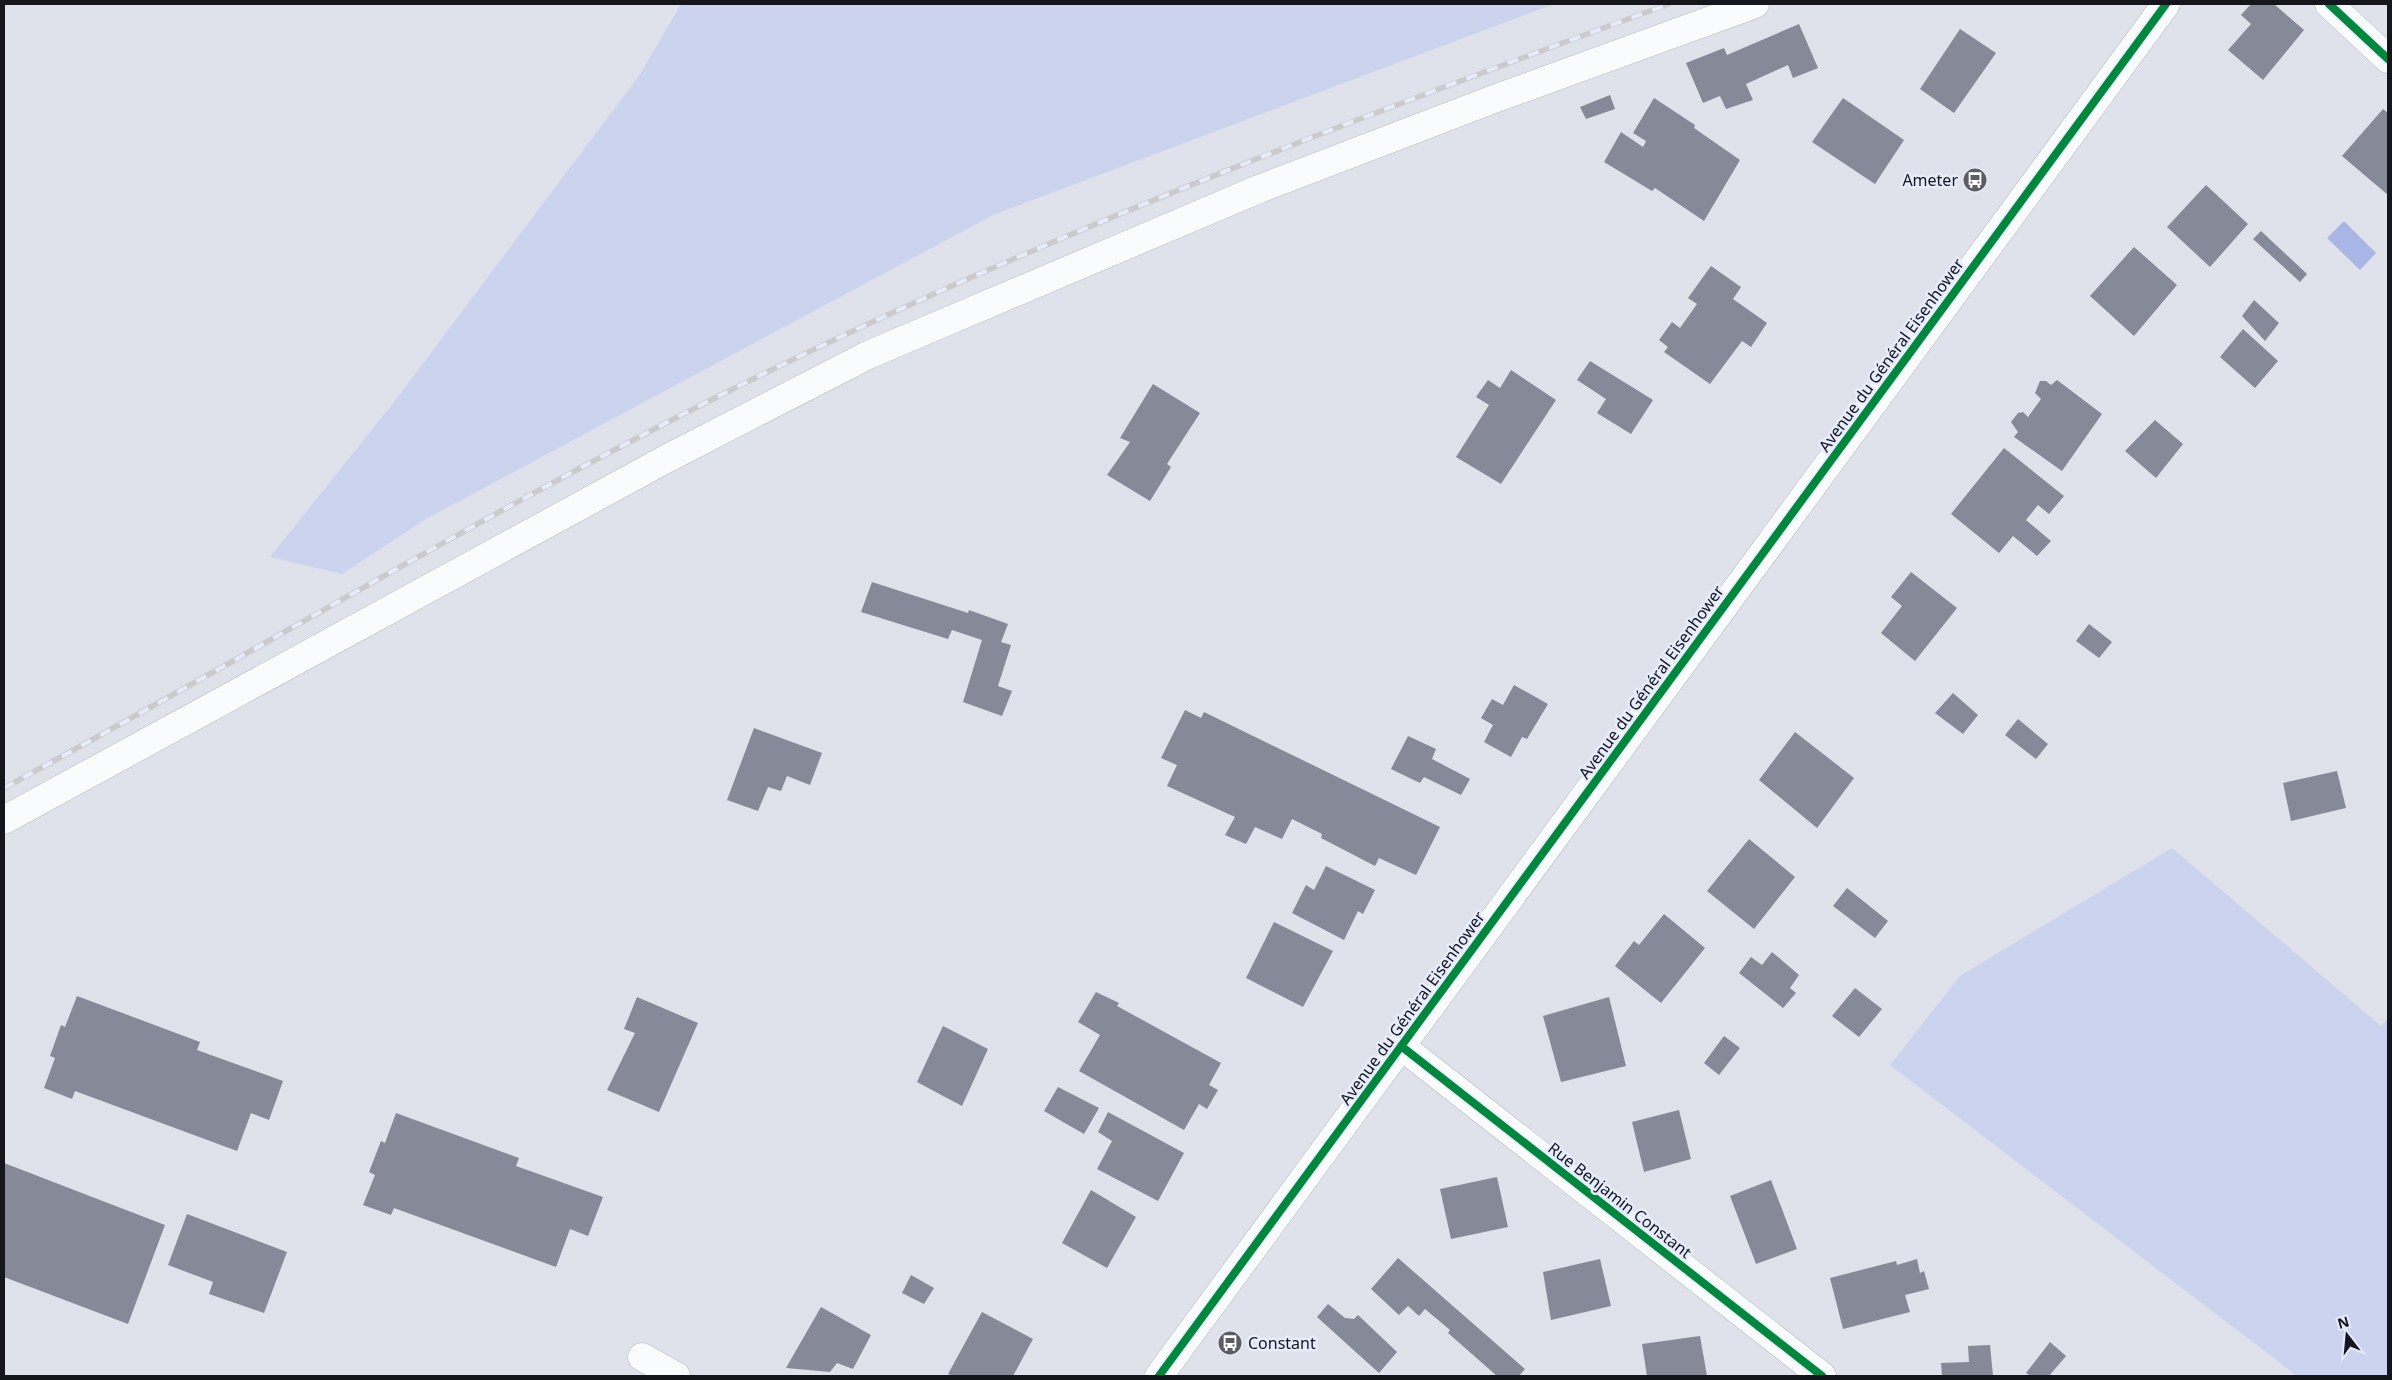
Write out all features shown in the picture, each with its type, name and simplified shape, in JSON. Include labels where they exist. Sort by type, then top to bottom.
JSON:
[{"type":"main road","points":[[4,820],[657,464],[868,355],[1259,189],[1494,99],[1756,4]]},
{"type":"main road","name":"Avenue du Général Eisenhower","points":[[1159,1376],[2166,4]]},
{"type":"main road","points":[[2329,4],[2388,59]]},
{"type":"main road","name":"Rue Benjamin Constant","points":[[1401,1046],[1822,1376]]},
{"type":"main road","points":[[642,1357],[676,1376]]},
{"type":"shaded area","points":[[681,4],[1554,4],[993,215],[426,519],[342,574],[270,557],[394,402],[639,76]]},
{"type":"shaded area","points":[[2172,848],[2381,1026],[2388,1019],[2388,1376],[2297,1376],[1890,1065],[1960,976]]},
{"type":"water","points":[[2344,221],[2376,253],[2360,270],[2327,238]]},
{"type":"building","points":[[2251,4],[2274,4],[2304,30],[2263,80],[2228,50],[2251,24],[2241,15]]},
{"type":"building","points":[[1799,24],[1818,68],[1793,78],[1788,65],[1746,84],[1753,100],[1726,109],[1720,96],[1703,103],[1686,63],[1724,48],[1727,55]]},
{"type":"building","points":[[1960,29],[1996,53],[1954,113],[1920,89]]},
{"type":"building","points":[[1610,95],[1615,109],[1586,119],[1580,107]]},
{"type":"building","points":[[1654,98],[1695,125],[1694,128],[1740,160],[1704,221],[1655,188],[1652,191],[1604,162],[1621,132],[1643,147],[1646,141],[1633,133]]},
{"type":"building","points":[[1843,98],[1904,140],[1875,184],[1812,142]]},
{"type":"building","points":[[2383,109],[2388,113],[2388,195],[2342,156]]},
{"type":"building","points":[[2206,185],[2248,224],[2210,267],[2167,227]]},
{"type":"building","points":[[2261,231],[2307,274],[2300,282],[2253,239]]},
{"type":"building","points":[[2134,247],[2177,285],[2134,336],[2090,296]]},
{"type":"building","points":[[1711,266],[1741,287],[1733,299],[1767,323],[1751,347],[1742,341],[1710,384],[1664,352],[1668,347],[1659,340],[1672,322],[1680,328],[1697,304],[1688,298]]},
{"type":"building","points":[[2254,300],[2279,323],[2265,341],[2242,316]]},
{"type":"building","points":[[2243,329],[2278,361],[2255,388],[2220,357]]},
{"type":"building","points":[[1590,361],[1653,400],[1631,434],[1597,413],[1606,399],[1577,380]]},
{"type":"building","points":[[1511,370],[1556,400],[1501,484],[1456,457],[1489,405],[1476,397],[1488,380],[1500,388]]},
{"type":"building","points":[[2057,380],[2102,414],[2062,471],[2014,437],[2018,432],[2011,422],[2018,413],[2023,412],[2028,417],[2041,399],[2035,393],[2040,381],[2046,381],[2051,385]]},
{"type":"building","points":[[1153,384],[1200,413],[1167,464],[1171,467],[1150,501],[1107,475],[1130,442],[1120,438]]},
{"type":"building","points":[[2155,420],[2183,444],[2156,478],[2125,451]]},
{"type":"building","points":[[2004,448],[2064,496],[2049,514],[2038,505],[2026,520],[2051,541],[2037,556],[2013,536],[1999,553],[1951,514]]},
{"type":"building","points":[[1911,572],[1957,608],[1915,661],[1881,633],[1902,606],[1891,597]]},
{"type":"building","points":[[872,582],[968,613],[969,610],[1008,624],[1001,642],[1011,645],[998,686],[1012,691],[1002,716],[963,702],[982,640],[952,630],[948,639],[861,612]]},
{"type":"building","points":[[2089,624],[2112,642],[2099,658],[2076,641]]},
{"type":"building","points":[[1514,685],[1548,704],[1527,739],[1522,737],[1511,757],[1484,742],[1493,725],[1481,718],[1492,699],[1503,705]]},
{"type":"building","points":[[1953,693],[1978,715],[1963,734],[1935,713]]},
{"type":"building","points":[[1185,710],[1201,718],[1204,712],[1440,827],[1416,875],[1379,858],[1375,866],[1321,838],[1322,834],[1292,819],[1282,839],[1255,827],[1246,844],[1225,835],[1235,817],[1167,786],[1177,765],[1161,758]]},
{"type":"building","points":[[2018,719],[2048,744],[2036,759],[2005,735]]},
{"type":"building","points":[[754,728],[822,753],[810,785],[787,776],[781,791],[768,787],[758,811],[727,800]]},
{"type":"building","points":[[1795,732],[1854,778],[1817,828],[1759,780]]},
{"type":"building","points":[[1408,736],[1436,749],[1432,759],[1470,779],[1461,795],[1424,777],[1420,783],[1391,769]]},
{"type":"building","points":[[2337,771],[2346,808],[2291,821],[2283,783]]},
{"type":"building","points":[[1749,839],[1795,877],[1754,929],[1707,891]]},
{"type":"building","points":[[1326,866],[1375,890],[1363,914],[1358,911],[1344,940],[1292,913],[1306,885],[1314,890]]},
{"type":"building","points":[[1847,888],[1888,921],[1875,938],[1833,906]]},
{"type":"building","points":[[1664,914],[1705,948],[1661,1003],[1615,966],[1634,941],[1639,945]]},
{"type":"building","points":[[1274,922],[1333,951],[1303,1007],[1246,978]]},
{"type":"building","points":[[1772,952],[1799,975],[1790,988],[1796,993],[1783,1008],[1739,973],[1751,957],[1762,965]]},
{"type":"building","points":[[1855,988],[1882,1009],[1859,1037],[1832,1016]]},
{"type":"building","points":[[1096,992],[1119,1003],[1117,1006],[1221,1063],[1209,1085],[1218,1090],[1207,1109],[1199,1104],[1184,1130],[1079,1071],[1100,1035],[1078,1022]]},
{"type":"building","points":[[77,996],[200,1042],[197,1050],[283,1081],[269,1120],[251,1113],[237,1151],[75,1091],[72,1099],[44,1088],[55,1058],[50,1056],[61,1025],[65,1027]]},
{"type":"building","points":[[637,997],[698,1023],[659,1112],[607,1090],[635,1033],[624,1029]]},
{"type":"building","points":[[1609,997],[1626,1066],[1561,1082],[1543,1016]]},
{"type":"building","points":[[943,1026],[988,1049],[962,1106],[917,1082]]},
{"type":"building","points":[[1724,1036],[1740,1048],[1719,1075],[1704,1063]]},
{"type":"building","points":[[1058,1087],[1099,1108],[1084,1134],[1044,1111]]},
{"type":"building","points":[[1679,1110],[1691,1159],[1644,1172],[1632,1122]]},
{"type":"building","points":[[1108,1112],[1184,1153],[1158,1201],[1097,1169],[1112,1141],[1098,1132]]},
{"type":"building","points":[[396,1113],[519,1158],[516,1166],[603,1197],[588,1236],[570,1229],[556,1267],[394,1208],[391,1215],[363,1205],[375,1175],[369,1172],[381,1141],[385,1143]]},
{"type":"building","points":[[4,1163],[165,1225],[128,1324],[4,1277]]},
{"type":"building","points":[[1497,1177],[1508,1227],[1451,1239],[1440,1189]]},
{"type":"building","points":[[1771,1180],[1797,1249],[1756,1264],[1730,1196]]},
{"type":"building","points":[[1091,1190],[1136,1217],[1107,1268],[1062,1243]]},
{"type":"building","points":[[187,1214],[287,1252],[264,1313],[209,1294],[213,1282],[168,1265]]},
{"type":"building","points":[[1398,1258],[1525,1369],[1519,1376],[1497,1376],[1448,1333],[1450,1330],[1425,1309],[1419,1316],[1408,1306],[1399,1315],[1371,1289]]},
{"type":"building","points":[[1600,1259],[1611,1306],[1551,1320],[1543,1272]]},
{"type":"building","points":[[1917,1259],[1920,1273],[1924,1271],[1929,1289],[1905,1295],[1910,1312],[1843,1329],[1830,1278],[1896,1261],[1897,1265]]},
{"type":"building","points":[[911,1275],[934,1288],[924,1304],[902,1293]]},
{"type":"building","points":[[1328,1304],[1345,1318],[1354,1319],[1358,1315],[1397,1352],[1379,1373],[1317,1317]]},
{"type":"building","points":[[821,1307],[871,1335],[853,1369],[837,1363],[830,1372],[786,1368]]},
{"type":"building","points":[[982,1312],[1033,1339],[1013,1376],[953,1376],[948,1374]]},
{"type":"building","points":[[1700,1336],[1707,1376],[1647,1376],[1642,1344]]},
{"type":"building","points":[[2050,1342],[2066,1356],[2049,1376],[2031,1376],[2026,1373]]},
{"type":"building","points":[[1990,1345],[1993,1376],[1942,1376],[1941,1363],[1969,1362],[1968,1346]]},
{"type":"railway","points":[[4,788],[495,514],[693,409],[794,359],[901,309],[1118,215],[1337,128],[1669,4]]},
{"type":"cycle path","points":[[1159,1376],[2166,4]]},
{"type":"cycle path","points":[[2329,4],[2388,59]]},
{"type":"cycle path","points":[[1401,1046],[1822,1376]]},
{"type":"place","name":"Ameter","points":[[1975,180]]},
{"type":"place","name":"Constant","points":[[1230,1343]]}]
